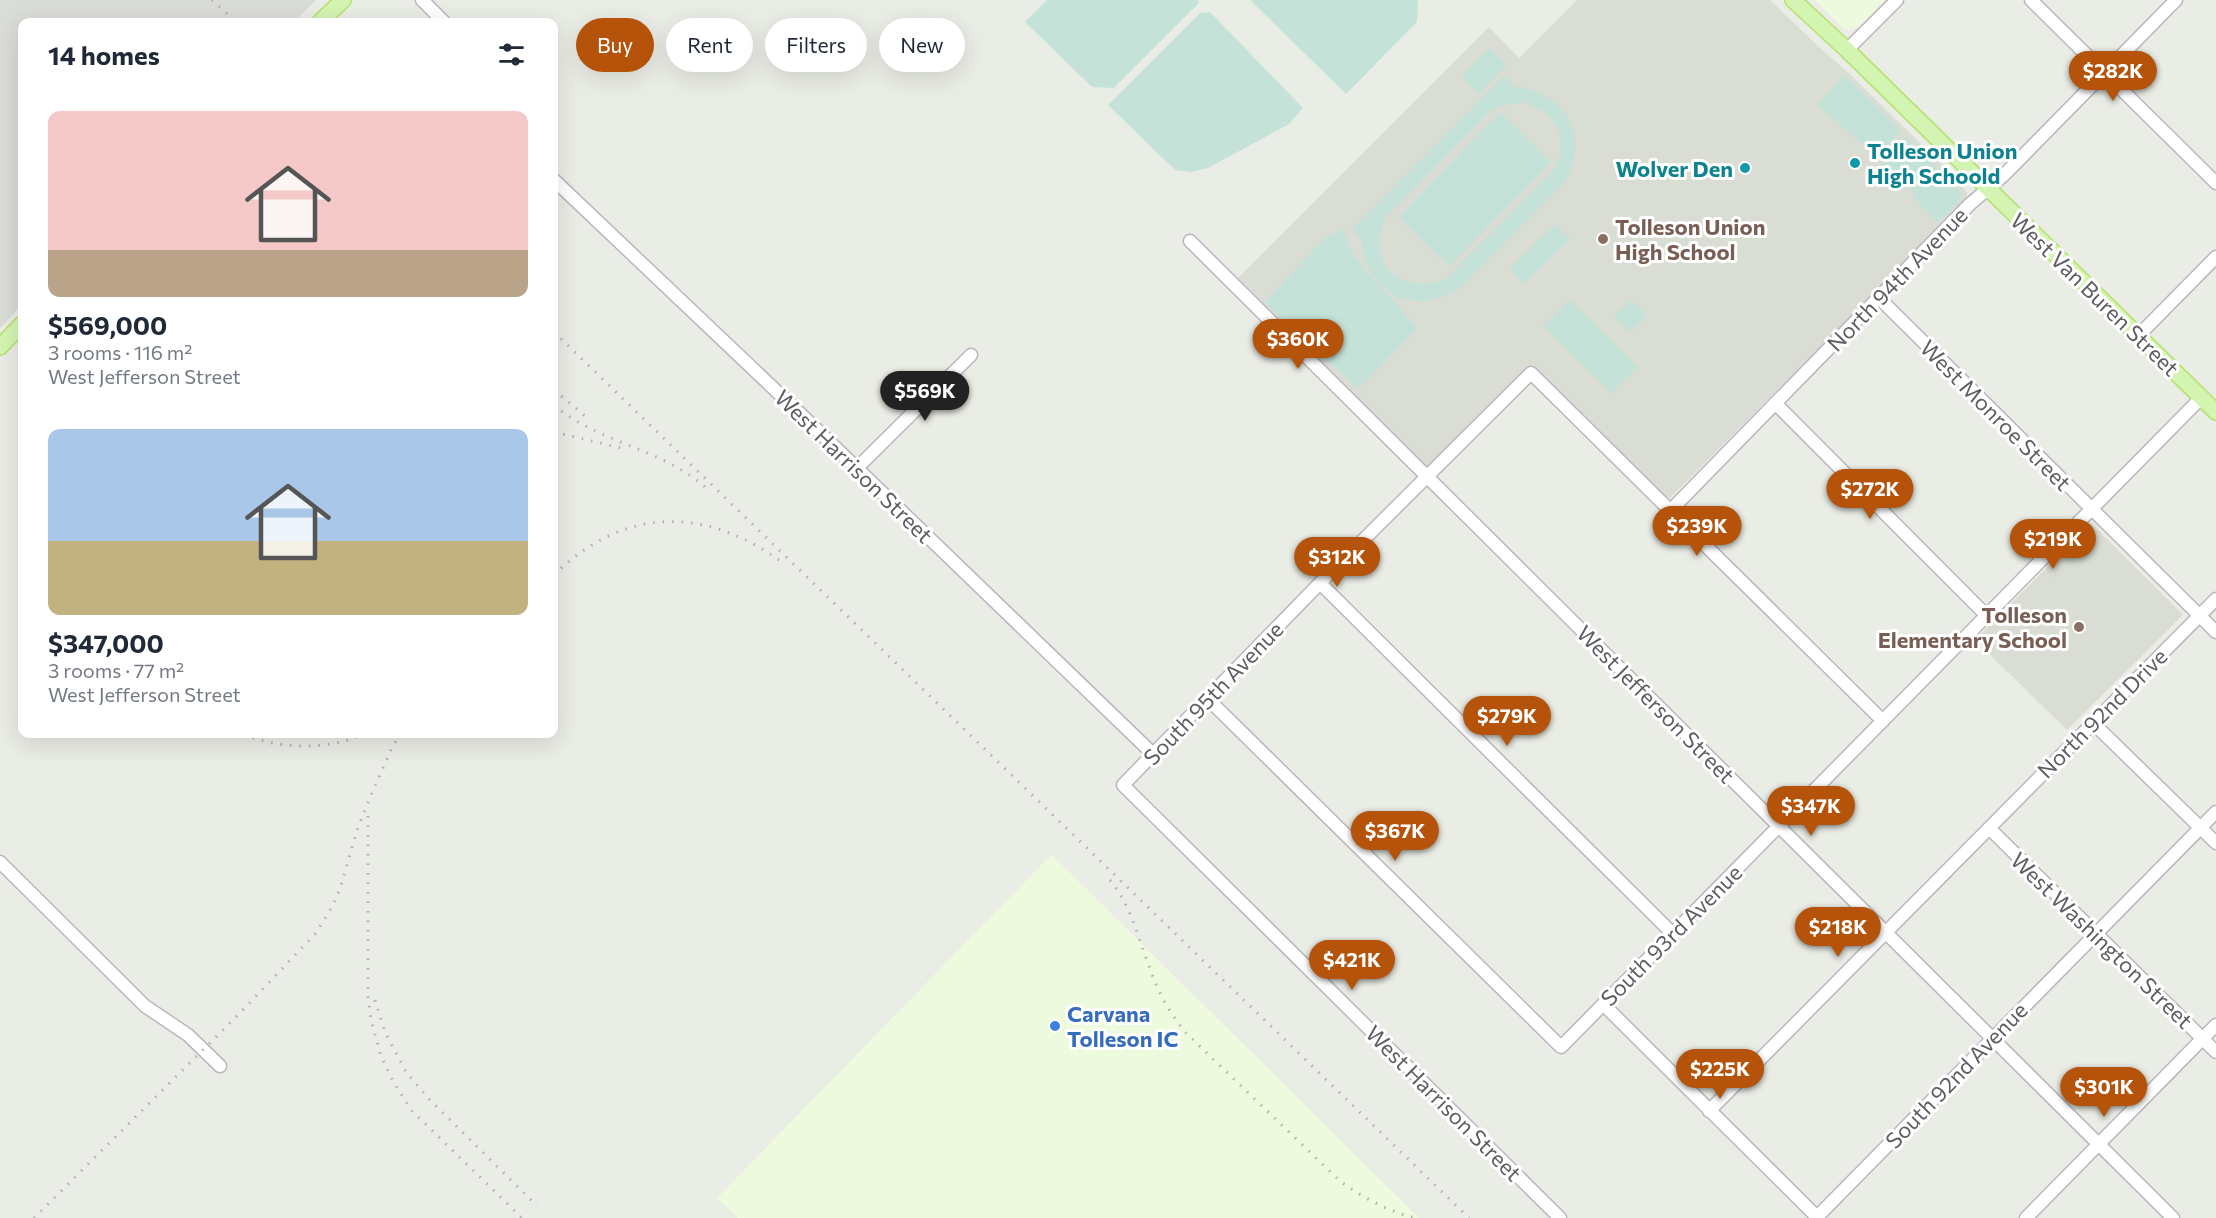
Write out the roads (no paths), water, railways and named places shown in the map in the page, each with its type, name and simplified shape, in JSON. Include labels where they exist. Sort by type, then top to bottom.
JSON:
[{"type":"main road","points":[[325,18],[344,0]]},
{"type":"main road","name":"West Van Buren Street","points":[[1793,0],[1847,50],[2216,412]]},
{"type":"main road","points":[[0,346],[18,328]]},
{"type":"street","points":[[422,0],[440,18]]},
{"type":"street","points":[[1847,50],[1897,0]]},
{"type":"street","points":[[2031,0],[2216,183]]},
{"type":"street","name":"North 94th Avenue","points":[[1671,510],[2176,0]]},
{"type":"street","name":"West Harrison Street","points":[[558,184],[1153,754]]},
{"type":"street","name":"West Jefferson Street","points":[[1190,241],[2173,1218]]},
{"type":"street","points":[[2138,336],[2216,257]]},
{"type":"street","name":"West Monroe Street","points":[[1879,298],[2216,632]]},
{"type":"street","points":[[857,468],[971,355]]},
{"type":"street","name":"South 95th Avenue","points":[[1123,784],[1532,373],[1671,510]]},
{"type":"street","name":"South 93rd Avenue","points":[[1207,698],[1561,1047],[2201,398]]},
{"type":"street","points":[[1775,403],[1987,616]]},
{"type":"street","points":[[1671,510],[1883,722]]},
{"type":"street","points":[[1320,584],[1673,934]]},
{"type":"street","name":"North 92nd Drive","points":[[1709,1111],[2216,599]]},
{"type":"street","points":[[2092,722],[2216,843]]},
{"type":"street","name":"West Harrison Street","points":[[1123,784],[1560,1218]]},
{"type":"street","name":"South 92nd Avenue","points":[[1817,1217],[2216,812]]},
{"type":"street","name":"West Washington Street","points":[[1989,828],[2216,1052]]},
{"type":"street","points":[[0,862],[145,1006],[188,1035],[220,1066]]},
{"type":"street","points":[[1603,1004],[1817,1217]]},
{"type":"street","points":[[2026,1218],[2216,1025]]},
{"type":"railway","points":[[212,0],[232,18]]},
{"type":"railway","points":[[558,336],[1469,1218]]},
{"type":"railway","points":[[558,393],[590,420]]},
{"type":"railway","points":[[558,408],[590,428],[670,464],[706,488]]},
{"type":"railway","points":[[558,433],[621,448]]},
{"type":"railway","points":[[558,572],[581,552],[608,536],[637,526],[666,522],[695,524],[725,531],[754,544],[783,563]]},
{"type":"railway","points":[[255,738],[273,743],[304,746],[336,743],[354,738]]},
{"type":"railway","points":[[34,1218],[239,1014],[316,933],[340,889],[357,830],[393,745],[399,738]]},
{"type":"railway","points":[[368,816],[368,997],[371,1020],[381,1056],[393,1081],[412,1111],[522,1218]]},
{"type":"railway","points":[[1110,880],[1128,910],[1160,992],[1185,1032],[1341,1182],[1377,1204],[1416,1218]]},
{"type":"railway","points":[[375,1000],[385,1032],[406,1072],[428,1098],[537,1206]]},
{"type":"place","name":"Tolleson Union High Schoold","points":[[1855,163]]},
{"type":"place","name":"Wolver Den","points":[[1745,168]]},
{"type":"place","name":"Tolleson Union High School","points":[[1603,239]]},
{"type":"place","name":"Tolleson Elementary School","points":[[2079,627]]},
{"type":"place","name":"Carvana Tolleson IC","points":[[1055,1026]]}]
